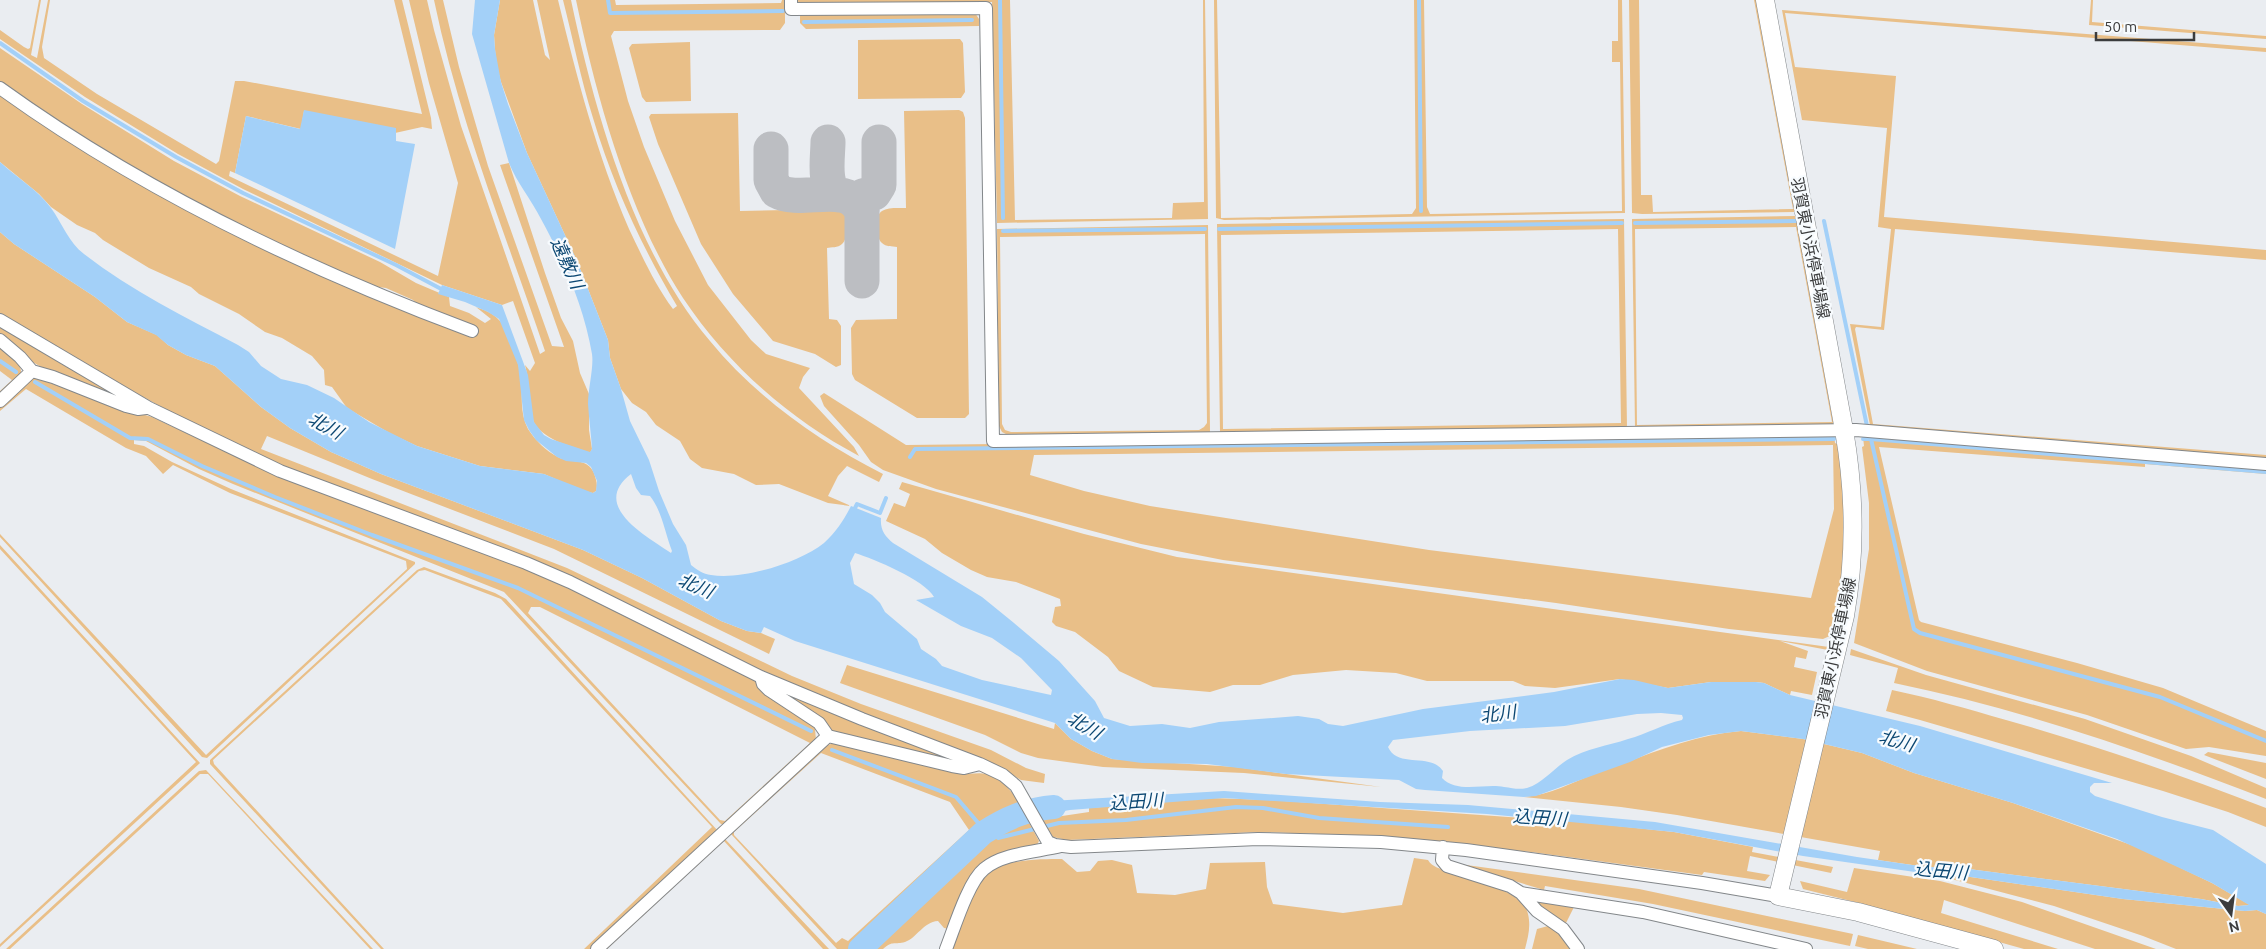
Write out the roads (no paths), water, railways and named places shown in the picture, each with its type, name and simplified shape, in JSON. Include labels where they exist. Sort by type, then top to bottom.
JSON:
[{"type":"main road","name":"羽賀東小浜停車場線","points":[[1765,0],[1852,478],[1854,546],[1849,590],[1835,657],[1780,888]]},
{"type":"main road","points":[[1780,888],[1858,912],[1994,949]]},
{"type":"street","points":[[790,0],[791,9],[986,8],[993,440],[1844,430],[2266,464]]},
{"type":"street","points":[[0,88],[51,123],[224,224],[322,271],[472,331]]},
{"type":"street","points":[[0,320],[149,408],[280,472],[493,550],[570,582],[761,677],[862,719],[980,764],[1010,780],[1045,838],[1055,845],[1304,839],[1382,842],[1443,847],[1702,883],[1780,888]]},
{"type":"street","points":[[0,340],[20,357],[32,371],[53,377],[126,406],[138,409],[149,408]]},
{"type":"street","points":[[0,402],[32,371]]},
{"type":"street","points":[[761,677],[763,684],[768,690],[819,723],[828,736],[952,766],[964,768],[980,764]]},
{"type":"street","points":[[597,949],[828,736]]},
{"type":"street","points":[[946,949],[966,899],[982,870],[997,861],[1061,846]]},
{"type":"street","points":[[1443,847],[1442,860],[1447,866],[1510,886],[1521,893],[1537,911],[1563,929],[1578,949]]},
{"type":"street","points":[[1521,893],[1643,912],[1806,949]]},
{"type":"water","points":[[475,0],[500,0],[494,35],[495,49],[501,82],[508,104],[527,153],[577,261],[608,340],[610,358],[630,421],[649,460],[659,491],[673,524],[686,545],[691,565],[700,572],[724,576],[739,575],[770,568],[800,557],[828,539],[846,516],[851,506],[881,518],[881,526],[893,543],[982,597],[1014,623],[1059,661],[1095,701],[1104,718],[1130,726],[1162,724],[1190,728],[1219,722],[1298,716],[1319,719],[1328,724],[1343,726],[1423,709],[1554,692],[1620,679],[1634,680],[1668,688],[1711,682],[1764,683],[1790,695],[1920,726],[2112,783],[2094,783],[2090,787],[2090,792],[2095,796],[2162,817],[2213,830],[2266,864],[2266,914],[2257,910],[2245,911],[2123,899],[1950,874],[1936,875],[1803,856],[1674,832],[1487,814],[1224,798],[1070,810],[1040,815],[1033,802],[1224,791],[1380,802],[1468,805],[1655,822],[1926,867],[1961,868],[2201,899],[2238,906],[2249,905],[2212,883],[2117,839],[2013,803],[1914,773],[1862,753],[1803,739],[1741,731],[1709,735],[1662,747],[1630,762],[1536,796],[1524,797],[1416,789],[1399,780],[1286,774],[1207,764],[1142,763],[1112,759],[1092,751],[1071,739],[1055,723],[795,641],[764,627],[761,633],[747,631],[721,621],[642,578],[583,550],[381,474],[331,452],[290,428],[261,407],[215,366],[186,355],[168,345],[156,335],[127,322],[95,297],[14,244],[0,232],[0,162],[45,201],[70,239],[84,254],[140,292],[238,345],[249,352],[261,366],[281,379],[307,385],[334,398],[369,422],[417,446],[480,466],[544,474],[593,493],[596,491],[597,481],[591,467],[586,463],[566,461],[557,457],[536,440],[529,430],[524,420],[518,365],[499,319],[465,302],[438,294],[442,285],[502,305],[528,375],[534,422],[544,435],[551,439],[590,452],[592,449],[588,404],[592,354],[584,319],[558,251],[509,163],[472,34]],"holes":[[[631,474],[636,488],[641,495],[650,496],[658,508],[672,551],[671,553],[637,529],[619,509],[616,498],[620,486]],[[855,553],[886,565],[921,584],[934,597],[916,600],[961,626],[992,638],[1021,658],[1052,690],[1051,695],[982,680],[942,666],[936,659],[921,649],[917,639],[885,612],[872,595],[854,584],[850,563]],[[1661,713],[1682,715],[1683,718],[1635,737],[1574,756],[1538,783],[1524,789],[1496,786],[1455,786],[1442,778],[1443,771],[1437,765],[1399,757],[1393,754],[1388,747],[1393,740],[1470,731],[1565,726],[1637,714]]]},
{"type":"water","points":[[304,110],[396,128],[396,141],[415,144],[395,249],[235,173],[246,116],[300,129]]},
{"type":"waterway","points":[[608,0],[610,13],[783,11]]},
{"type":"waterway","points":[[1000,0],[1003,218]]},
{"type":"waterway","points":[[1419,0],[1421,211]]},
{"type":"waterway","points":[[804,22],[972,20]]},
{"type":"waterway","points":[[0,43],[83,101],[176,157],[243,193],[396,265],[445,291]]},
{"type":"waterway","points":[[1635,223],[1796,221]]},
{"type":"waterway","points":[[1824,221],[1867,426]]},
{"type":"waterway","points":[[1219,229],[1622,223]]},
{"type":"waterway","points":[[1003,231],[1205,229]]},
{"type":"waterway","points":[[0,361],[16,372]]},
{"type":"waterway","points":[[35,382],[130,438],[148,439],[202,466],[275,497],[372,535],[518,588],[811,731]]},
{"type":"waterway","points":[[910,457],[915,449],[1834,439]]},
{"type":"waterway","points":[[1863,439],[1871,439],[1914,629],[1920,633],[2160,697],[2266,741]]},
{"type":"waterway","points":[[1871,439],[2266,472]]},
{"type":"waterway","points":[[855,508],[857,504],[880,513],[886,498]]},
{"type":"waterway","points":[[832,750],[956,797],[980,825],[998,838],[1059,823],[1126,820],[1236,807],[1263,808],[1319,818],[1448,827]]},
{"type":"waterway","name":"込田川","points":[[860,949],[983,833],[1017,815],[1054,807]]},
{"type":"water label","name":"遠敷川","points":[[568,263]]},
{"type":"water label","name":"北川","points":[[326,425]]},
{"type":"water label","name":"北川","points":[[696,585]]},
{"type":"water label","name":"北川","points":[[1498,713]]},
{"type":"water label","name":"北川","points":[[1085,725]]},
{"type":"water label","name":"北川","points":[[1897,740]]}]
